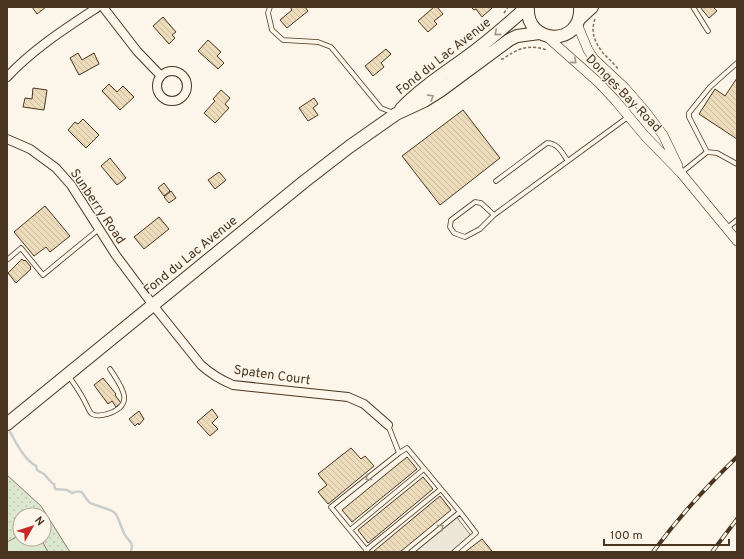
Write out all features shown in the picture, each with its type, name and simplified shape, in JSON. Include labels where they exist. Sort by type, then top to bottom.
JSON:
[{"type":"main road","name":"Fond du Lac Avenue","points":[[7,424],[305,181],[349,147],[396,114],[415,95],[473,53],[527,7]]},
{"type":"main road","points":[[527,7],[531,24],[542,34]]},
{"type":"main road","points":[[579,17],[594,11]]},
{"type":"main road","name":"Fond du Lac Avenue","points":[[396,114],[424,101],[440,91],[517,36],[542,34],[557,37],[563,36],[573,29],[579,17]]},
{"type":"street","points":[[7,77],[20,62],[50,39],[98,7]]},
{"type":"street","points":[[103,7],[137,51],[161,76]]},
{"type":"street","name":"Donges Bay Road","points":[[579,17],[588,50],[594,59],[635,99],[645,111],[663,135],[681,173]]},
{"type":"street","name":"Donges Bay Road","points":[[542,34],[599,83],[645,136],[681,173],[737,241]]},
{"type":"street","name":"Sunberry Road","points":[[7,139],[30,149],[56,168],[71,185],[115,254],[153,305]]},
{"type":"street","name":"Spaten Court","points":[[153,305],[201,365],[214,376],[223,381],[233,385],[348,398],[364,404],[388,425]]},
{"type":"lane","points":[[270,7],[268,13],[272,30],[282,40],[318,42],[331,47],[381,108],[396,114]]},
{"type":"lane","points":[[693,7],[708,31]]},
{"type":"lane","points":[[707,152],[689,117],[690,113],[710,87],[737,63]]},
{"type":"lane","points":[[494,215],[481,203],[475,202],[451,220],[450,227],[454,233],[465,237],[480,228],[494,215],[629,116]]},
{"type":"lane","points":[[496,181],[546,143],[552,143],[557,146],[568,161]]},
{"type":"lane","points":[[681,173],[707,152],[717,153],[737,164]]},
{"type":"lane","points":[[726,228],[737,220]]},
{"type":"lane","points":[[7,260],[21,248],[43,275],[99,229]]},
{"type":"lane","points":[[68,375],[92,414],[102,415],[119,408],[124,402],[125,397],[123,390],[110,369]]},
{"type":"lane","points":[[388,425],[399,453]]},
{"type":"lane","points":[[441,489],[367,551],[331,507],[407,448],[424,469],[441,489],[460,512],[476,533],[454,552]]},
{"type":"lane","points":[[350,530],[424,469]]},
{"type":"lane","points":[[411,552],[460,512]]},
{"type":"path","points":[[505,11],[508,7]]},
{"type":"path","points":[[594,11],[594,40],[602,53],[618,68]]},
{"type":"path","points":[[502,59],[516,50],[525,47],[547,49],[552,53]]},
{"type":"green space","points":[[7,475],[42,507],[12,507],[12,547],[52,547],[52,523],[70,552],[7,552]]},
{"type":"green space","points":[[12,539],[12,547],[45,547],[48,552],[7,552],[7,542]]},
{"type":"shaded area","points":[[455,515],[472,537],[454,552],[411,552]]},
{"type":"building","points":[[32,7],[46,7],[37,14]]},
{"type":"building","points":[[290,7],[305,7],[308,11],[287,28],[280,20],[292,10]]},
{"type":"building","points":[[434,7],[437,7],[443,14],[434,21],[437,24],[428,32],[418,21]]},
{"type":"building","points":[[471,7],[492,8],[482,17],[476,9],[474,10]]},
{"type":"building","points":[[700,7],[713,7],[717,11],[709,18]]},
{"type":"building","points":[[163,17],[176,32],[172,35],[175,38],[169,44],[153,26]]},
{"type":"building","points":[[208,40],[221,52],[217,56],[224,63],[218,69],[198,51]]},
{"type":"building","points":[[386,49],[391,54],[381,63],[384,67],[373,76],[365,66]]},
{"type":"building","points":[[78,53],[82,60],[94,53],[99,64],[79,75],[70,58]]},
{"type":"building","points":[[737,78],[737,139],[699,114],[715,89],[725,96]]},
{"type":"building","points":[[109,84],[117,92],[123,86],[134,97],[120,110],[102,91]]},
{"type":"building","points":[[33,88],[47,90],[44,110],[23,107],[25,98],[32,99]]},
{"type":"building","points":[[221,90],[230,98],[225,104],[229,108],[215,123],[204,113],[215,101],[213,99]]},
{"type":"building","points":[[314,98],[318,104],[313,108],[318,115],[308,121],[299,108]]},
{"type":"building","points":[[463,110],[500,158],[440,205],[402,156]]},
{"type":"building","points":[[83,119],[99,135],[86,148],[68,130],[75,122],[78,124]]},
{"type":"building","points":[[110,158],[126,178],[117,185],[101,166]]},
{"type":"building","points":[[219,172],[226,180],[215,189],[208,180]]},
{"type":"building","points":[[164,183],[170,191],[164,196],[158,188]]},
{"type":"building","points":[[171,191],[176,198],[169,203],[164,197]]},
{"type":"building","points":[[45,206],[70,236],[50,252],[46,247],[34,256],[14,232]]},
{"type":"building","points":[[159,217],[169,229],[144,249],[134,237]]},
{"type":"building","points":[[22,259],[24,261],[25,260],[31,269],[16,283],[8,273]]},
{"type":"building","points":[[103,378],[116,394],[115,395],[121,403],[116,407],[112,401],[108,404],[94,385]]},
{"type":"building","points":[[212,409],[218,417],[212,423],[218,429],[210,436],[197,422]]},
{"type":"building","points":[[139,411],[144,419],[139,425],[138,423],[135,426],[129,419]]},
{"type":"building","points":[[351,448],[361,459],[365,456],[374,466],[328,504],[318,492],[327,485],[318,474]]},
{"type":"building","points":[[407,457],[417,469],[352,522],[342,510]]},
{"type":"building","points":[[423,477],[433,489],[368,543],[358,530]]},
{"type":"building","points":[[440,496],[451,510],[400,552],[374,551]]},
{"type":"building","points":[[482,539],[492,551],[465,552]]},
{"type":"waterway","points":[[10,432],[24,455],[36,466],[37,470],[44,474],[54,484],[55,489],[67,490],[72,493],[79,491],[83,493],[89,502],[115,513],[125,535],[132,545],[131,552]]},
{"type":"railway","points":[[653,552],[693,503],[737,457]]},
{"type":"railway","points":[[712,552],[737,519]]}]
